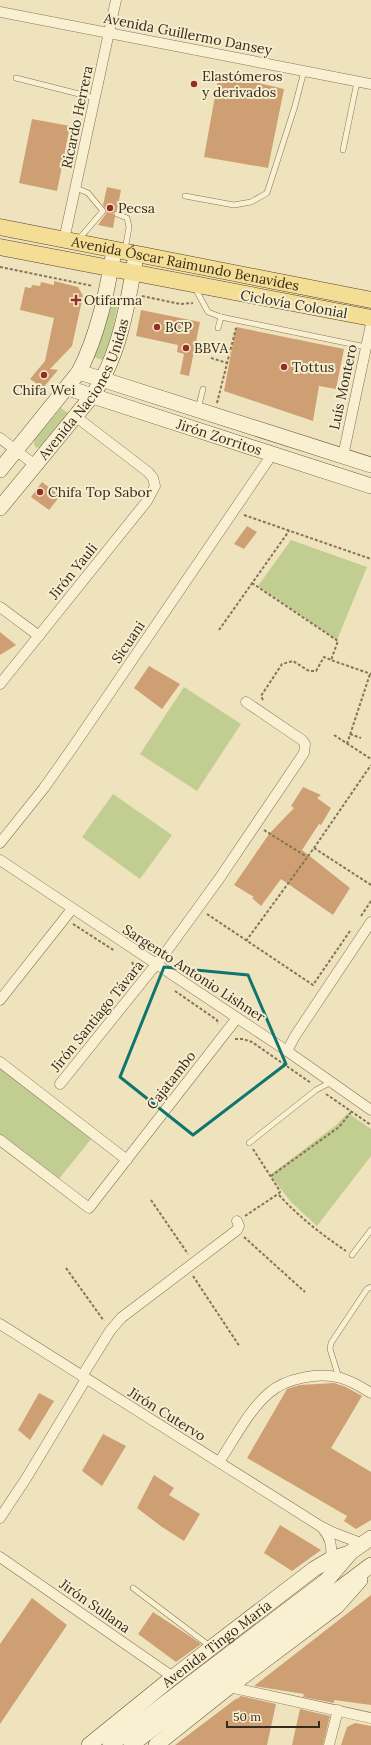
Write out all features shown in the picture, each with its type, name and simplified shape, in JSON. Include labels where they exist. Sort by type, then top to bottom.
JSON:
[{"type":"main road","name":"Avenida Óscar Raimundo Benavides","points":[[0,227],[125,253],[371,300]]},
{"type":"main road","name":"Avenida Óscar Raimundo Benavides","points":[[0,247],[371,318]]},
{"type":"main road","name":"Avenida Naciones Unidas","points":[[0,470],[9,455],[68,388],[80,372],[90,348],[111,269],[125,253],[133,273],[115,347],[102,379],[92,396],[0,508]]},
{"type":"main road","name":"Jirón Zorritos","points":[[80,372],[371,465]]},
{"type":"main road","name":"Jirón Zorritos","points":[[68,388],[273,453],[371,486]]},
{"type":"main road","name":"Avenida Tingo María","points":[[89,1745],[173,1677],[314,1569],[331,1559],[362,1545]]},
{"type":"main road","name":"Avenida Tingo María","points":[[110,1745],[327,1580],[362,1545]]},
{"type":"main road","name":"Avenida Tingo María","points":[[156,1745],[229,1687],[337,1606],[371,1566]]},
{"type":"main road","name":"Avenida Tingo María","points":[[131,1745],[371,1566]]},
{"type":"street","name":"Ricardo Herrera","points":[[70,241],[76,188],[116,0]]},
{"type":"street","name":"Avenida Guillermo Dansey","points":[[0,12],[357,82],[371,82]]},
{"type":"street","name":"Luís Montero","points":[[343,456],[371,324]]},
{"type":"street","name":"Jirón Yauli","points":[[0,684],[147,501],[154,486],[152,478],[148,472],[75,416]]},
{"type":"street","points":[[0,438],[9,455],[35,465]]},
{"type":"street","name":"Sicuani","points":[[0,843],[44,788],[73,747],[273,453]]},
{"type":"street","points":[[0,607],[39,636]]},
{"type":"street","name":"Jirón Santiago Távara","points":[[60,1084],[156,965],[219,879],[304,753],[305,744],[302,740],[246,702]]},
{"type":"street","name":"Sargento Antonio Lishner","points":[[0,860],[287,1051],[371,1110]]},
{"type":"street","points":[[0,1000],[72,909]]},
{"type":"street","points":[[287,1051],[295,1036],[371,922]]},
{"type":"street","name":"Cajatambo","points":[[0,1140],[89,1208],[237,1018]]},
{"type":"street","points":[[0,1062],[127,1160]]},
{"type":"street","points":[[0,1518],[27,1477],[110,1330],[121,1318],[191,1265],[237,1226]]},
{"type":"street","name":"Jirón Cutervo","points":[[0,1324],[320,1526],[362,1545]]},
{"type":"street","points":[[219,1462],[253,1411],[268,1393],[283,1383],[317,1376],[340,1378],[354,1383],[371,1393]]},
{"type":"street","name":"Jirón Cutervo","points":[[320,1526],[328,1535],[332,1547],[331,1559]]},
{"type":"street","name":"Jirón Sullana","points":[[0,1557],[173,1677]]},
{"type":"street","points":[[229,1687],[371,1718]]},
{"type":"street","points":[[329,1745],[338,1710]]},
{"type":"lane","points":[[185,196],[234,205],[251,202],[267,193],[304,71]]},
{"type":"lane","points":[[16,78],[95,98]]},
{"type":"lane","points":[[343,150],[357,82]]},
{"type":"lane","points":[[70,241],[103,211],[88,194],[76,188]]},
{"type":"lane","points":[[118,214],[127,218],[129,227],[125,253]]},
{"type":"lane","points":[[194,285],[208,312],[221,317],[366,347]]},
{"type":"lane","points":[[218,328],[221,317]]},
{"type":"lane","points":[[198,410],[203,389]]},
{"type":"lane","points":[[249,1143],[319,1089],[331,1082]]},
{"type":"lane","points":[[352,1255],[371,1230]]},
{"type":"lane","points":[[340,1378],[330,1349],[331,1343],[367,1289],[371,1286]]},
{"type":"lane","points":[[133,1588],[207,1642],[212,1648]]},
{"type":"path","points":[[0,267],[106,288]]},
{"type":"path","points":[[129,293],[180,304],[202,303]]},
{"type":"path","points":[[214,415],[238,321]]},
{"type":"path","points":[[211,358],[227,363]]},
{"type":"path","points":[[233,512],[371,560]]},
{"type":"path","points":[[219,630],[289,531]]},
{"type":"path","points":[[252,583],[338,641],[331,660]]},
{"type":"path","points":[[258,710],[264,701],[261,696],[282,664],[293,661],[309,671],[316,671],[324,657],[371,674],[347,744]]},
{"type":"path","points":[[350,734],[361,738]]},
{"type":"path","points":[[334,735],[371,760]]},
{"type":"path","points":[[246,941],[314,848],[371,765]]},
{"type":"path","points":[[264,829],[307,857]]},
{"type":"path","points":[[314,848],[371,885]]},
{"type":"path","points":[[358,920],[371,901]]},
{"type":"path","points":[[206,913],[313,985],[353,927]]},
{"type":"path","points":[[65,919],[121,955]]},
{"type":"path","points":[[127,959],[133,963],[134,969],[145,979]]},
{"type":"path","points":[[173,990],[217,1020],[219,1026],[235,1039],[243,1039],[252,1042],[371,1125]]},
{"type":"path","points":[[271,1176],[339,1127],[359,1102]]},
{"type":"path","points":[[249,1143],[280,1192],[237,1226],[306,1292]]},
{"type":"path","points":[[278,1194],[293,1211],[318,1232],[352,1255]]},
{"type":"path","points":[[151,1200],[240,1347]]},
{"type":"path","points":[[66,1268],[110,1330]]},
{"type":"highlighted area","points":[[164,967],[248,975],[286,1064],[193,1135],[120,1077]]},
{"type":"green space","points":[[111,302],[118,304],[110,343],[103,360],[93,357]]},
{"type":"green space","points":[[61,408],[68,413],[40,447],[36,448],[34,440]]},
{"type":"green space","points":[[291,540],[367,567],[337,640],[258,586]]},
{"type":"green space","points":[[184,687],[241,724],[197,791],[140,754]]},
{"type":"green space","points":[[113,794],[172,835],[140,879],[82,837]]},
{"type":"green space","points":[[0,1058],[96,1133],[58,1180],[0,1135]]},
{"type":"green space","points":[[348,1113],[371,1129],[371,1156],[317,1226],[291,1202],[270,1175],[335,1126]]},
{"type":"building","points":[[219,74],[284,89],[268,168],[204,157]]},
{"type":"building","points":[[32,119],[70,126],[57,191],[19,183]]},
{"type":"building","name":"Pecsa","points":[[107,187],[121,190],[117,210],[113,213],[115,217],[113,228],[98,225],[107,212],[103,205]]},
{"type":"building","points":[[54,281],[78,287],[83,296],[72,346],[50,369],[58,370],[43,388],[30,379],[45,361],[54,318],[20,310],[25,287],[31,288],[32,285],[40,286],[41,282],[54,285]]},
{"type":"building","points":[[141,310],[200,322],[189,376],[180,374],[184,354],[177,352],[178,345],[136,336]]},
{"type":"building","name":"Tottus","points":[[236,327],[344,349],[336,389],[319,386],[313,421],[224,391]]},
{"type":"building","points":[[42,482],[60,496],[49,510],[31,497]]},
{"type":"building","points":[[247,526],[257,532],[244,549],[234,544]]},
{"type":"building","points":[[0,632],[16,645],[0,655]]},
{"type":"building","points":[[149,666],[180,684],[162,709],[134,688]]},
{"type":"building","points":[[303,787],[321,795],[317,798],[331,808],[321,825],[319,824],[302,850],[350,888],[333,915],[281,879],[261,906],[252,898],[254,897],[234,885],[269,834],[294,808],[291,806]]},
{"type":"building","points":[[334,1383],[346,1387],[362,1396],[331,1448],[371,1472],[371,1520],[356,1529],[344,1521],[347,1516],[247,1458],[287,1389],[300,1385]]},
{"type":"building","points":[[39,1393],[54,1401],[30,1440],[18,1430]]},
{"type":"building","points":[[103,1434],[126,1446],[102,1486],[82,1471]]},
{"type":"building","points":[[154,1475],[174,1488],[169,1495],[200,1514],[184,1541],[137,1508]]},
{"type":"building","points":[[280,1525],[321,1550],[292,1571],[264,1553]]},
{"type":"building","points":[[371,1595],[371,1705],[334,1700],[334,1703],[303,1697],[304,1694],[254,1686]]},
{"type":"building","points":[[32,1598],[67,1625],[0,1724],[0,1644]]},
{"type":"building","points":[[153,1612],[201,1644],[176,1662],[138,1634]]},
{"type":"building","points":[[241,1696],[276,1704],[267,1745],[175,1745],[237,1698],[236,1700]]},
{"type":"building","points":[[300,1709],[330,1716],[323,1745],[292,1745]]},
{"type":"building","points":[[355,1723],[371,1726],[371,1745],[341,1745],[347,1727]]},
{"type":"place","name":"Elastómeros y derivados","points":[[194,84]]},
{"type":"place","name":"Pecsa","points":[[110,208]]},
{"type":"place","name":"Otifarma","points":[[76,300]]},
{"type":"place","name":"BCP","points":[[157,327]]},
{"type":"place","name":"BBVA","points":[[186,348]]},
{"type":"place","name":"Tottus","points":[[284,367]]},
{"type":"place","name":"Chifa Wei","points":[[44,375]]},
{"type":"place","name":"Chifa Top Sabor","points":[[40,492]]}]
